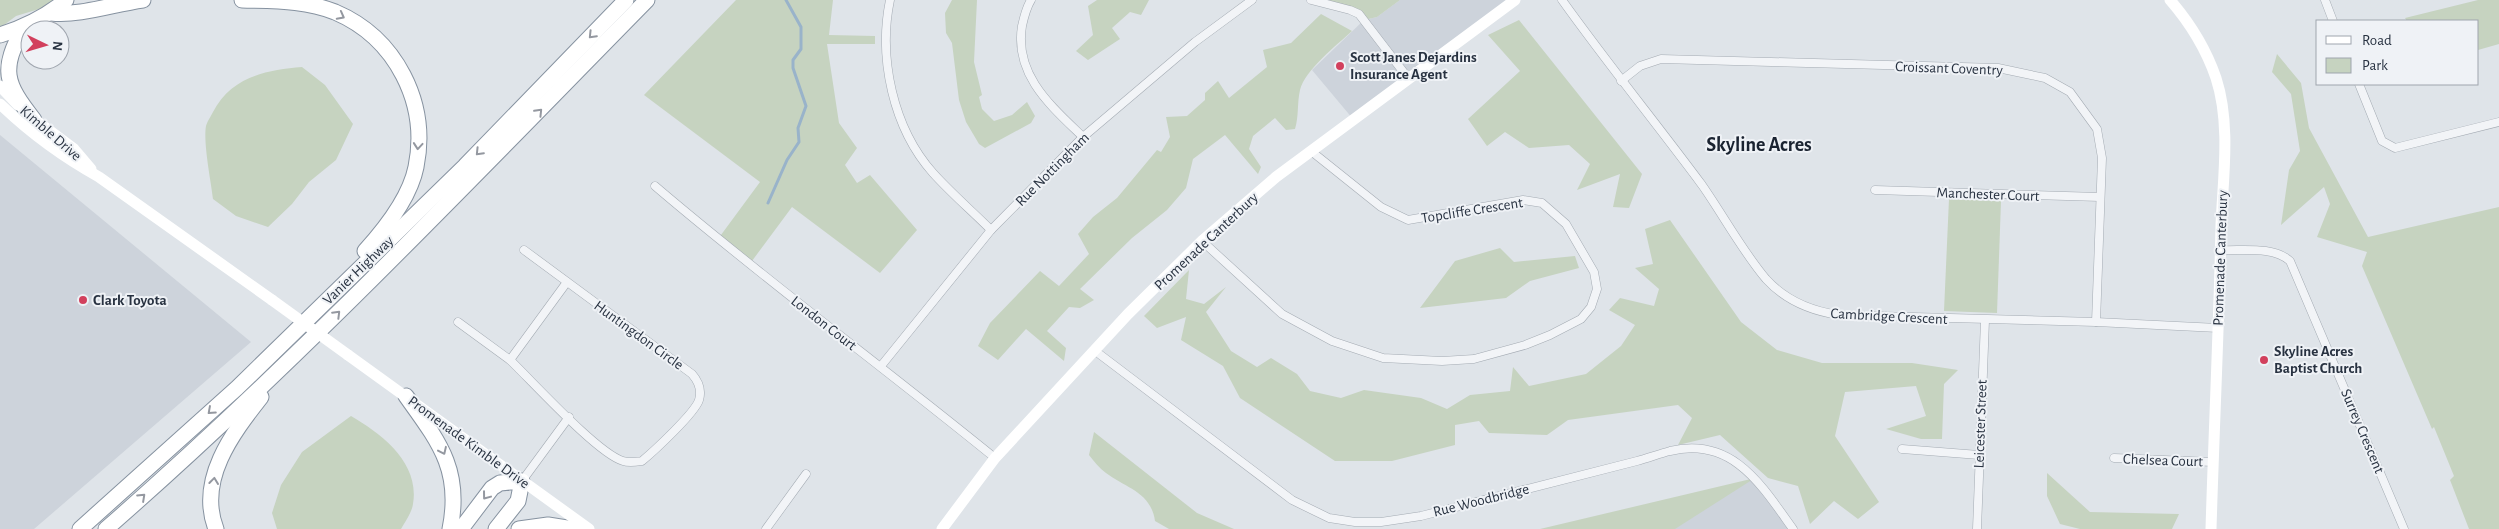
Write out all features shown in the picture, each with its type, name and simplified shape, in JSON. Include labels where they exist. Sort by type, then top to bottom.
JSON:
[{"type":"highway","points":[[38,20],[51,13],[66,0]]},
{"type":"highway","points":[[51,13],[70,15],[110,5],[143,0]]},
{"type":"highway","points":[[237,388],[383,230],[401,202],[415,169],[419,127],[412,91],[396,60],[367,31],[336,13],[306,3],[242,0]]},
{"type":"highway","name":"Vanier Highway","points":[[80,529],[237,388],[465,166],[626,0]]},
{"type":"highway","name":"Vanier Highway","points":[[106,529],[290,360],[460,193],[647,0]]},
{"type":"highway","points":[[0,35],[20,28]]},
{"type":"highway","points":[[0,48],[20,30]]},
{"type":"highway","points":[[20,34],[8,57],[6,78],[11,90],[34,120]]},
{"type":"highway","points":[[216,529],[212,498],[215,467],[236,429],[290,360]]},
{"type":"highway","points":[[406,396],[439,442],[449,463],[453,485],[454,511],[450,529]]},
{"type":"highway","points":[[461,529],[492,488],[500,483],[522,481],[518,501],[496,529]]},
{"type":"highway","points":[[519,529],[548,525],[572,529]]},
{"type":"street","points":[[890,0],[885,40],[892,89],[900,116],[919,153],[933,172],[991,230]]},
{"type":"street","points":[[1031,0],[1024,18],[1021,35],[1025,68],[1044,97],[1083,137]]},
{"type":"street","name":"Rue Nottingham","points":[[881,366],[991,230],[1083,137],[1188,48],[1252,0]]},
{"type":"street","points":[[1311,0],[1359,14],[1408,78]]},
{"type":"street","name":"Promenade Canterbury","points":[[942,529],[995,458],[1094,350],[1202,241],[1276,177],[1515,0]]},
{"type":"street","name":"Cambridge Crescent","points":[[1562,0],[1701,185],[1766,280],[1791,300],[1806,309],[1839,315],[2096,322],[2218,328]]},
{"type":"street","name":"Promenade Canterbury","points":[[2170,0],[2190,25],[2205,52],[2216,79],[2222,108],[2224,137],[2211,529]]},
{"type":"street","points":[[2324,0],[2333,20]]},
{"type":"street","name":"Croissant Coventry","points":[[1621,81],[1640,66],[1661,59],[1998,68],[2045,78],[2070,92],[2097,128],[2102,158],[2096,322]]},
{"type":"street","points":[[2359,85],[2382,141],[2395,148],[2499,122]]},
{"type":"street","name":"Kimble Drive","points":[[0,86],[34,120],[74,150],[99,177]]},
{"type":"street","name":"Kimble Drive","points":[[0,105],[28,129],[74,163],[99,177]]},
{"type":"street","name":"Topcliffe Crescent","points":[[1202,241],[1282,314],[1332,340],[1382,358],[1442,361],[1474,359],[1525,345],[1550,335],[1580,319],[1591,307],[1597,289],[1594,272],[1566,224],[1542,203],[1523,200],[1408,220],[1381,207],[1311,151]]},
{"type":"street","name":"Promenade Kimble Drive","points":[[99,177],[589,529]]},
{"type":"street","name":"London Court","points":[[654,186],[724,245],[881,366],[995,458]]},
{"type":"street","name":"Manchester Court","points":[[1875,190],[2100,197]]},
{"type":"street","name":"Huntingdon Circle","points":[[458,322],[510,360],[614,458],[633,463],[642,460],[650,455],[696,407],[700,386],[692,374],[524,250]]},
{"type":"street","name":"Surrey Crescent","points":[[2221,250],[2273,252],[2283,255],[2290,261],[2404,529]]},
{"type":"street","points":[[510,360],[567,282]]},
{"type":"street","name":"Leicester Street","points":[[1977,529],[1984,320]]},
{"type":"street","name":"Rue Woodbridge","points":[[1094,350],[1292,500],[1329,518],[1383,525],[1637,461],[1672,450],[1690,449],[1708,450],[1727,456],[1746,467],[1794,529]]},
{"type":"street","points":[[522,481],[569,417]]},
{"type":"street","points":[[1902,449],[1979,455]]},
{"type":"street","name":"Chelsea Court","points":[[2114,458],[2213,462]]},
{"type":"street","points":[[766,529],[806,474]]},
{"type":"shaded area","points":[[1400,0],[1515,0],[1353,119],[1312,70],[1364,20],[1377,17]]},
{"type":"shaded area","points":[[0,135],[251,342],[34,529],[0,529]]},
{"type":"shaded area","points":[[1755,478],[1793,529],[1615,529]]},
{"type":"green space","points":[[0,0],[69,0],[16,16],[0,28]]},
{"type":"green space","points":[[736,0],[833,0],[829,35],[875,36],[875,44],[827,44],[839,123],[857,148],[845,165],[857,183],[870,175],[917,230],[880,273],[792,207],[749,265],[718,239],[760,182],[644,95]]},
{"type":"green space","points":[[952,0],[977,0],[974,62],[982,95],[979,97],[982,109],[994,121],[1012,115],[1027,102],[1035,116],[1031,123],[985,148],[979,144],[966,122],[959,100],[952,43],[946,33],[945,13]]},
{"type":"green space","points":[[1097,0],[1149,0],[1141,15],[1130,12],[1112,28],[1120,39],[1088,60],[1076,51],[1093,35],[1088,6]]},
{"type":"green space","points":[[1311,0],[1400,0],[1377,17],[1364,20],[1359,14]]},
{"type":"green space","points":[[2478,0],[2499,0],[2499,44],[2479,50],[2479,20],[2406,20],[2405,18]]},
{"type":"green space","points":[[1321,14],[1352,31],[1322,58],[1303,82],[1299,95],[1295,129],[1286,130],[1275,118],[1253,136],[1249,149],[1261,167],[1258,174],[1225,135],[1193,159],[1186,188],[1167,210],[1132,238],[1080,289],[1094,300],[1080,308],[1069,307],[1047,331],[1066,348],[1064,361],[1026,329],[998,360],[978,346],[990,323],[1040,271],[1059,286],[1089,254],[1078,234],[1093,217],[1117,198],[1157,150],[1161,152],[1170,137],[1166,117],[1187,116],[1205,100],[1205,93],[1218,81],[1229,98],[1267,67],[1263,50],[1291,43]]},
{"type":"green space","points":[[1519,20],[1642,174],[1629,208],[1613,207],[1620,174],[1577,190],[1590,164],[1569,145],[1529,148],[1505,132],[1487,146],[1468,119],[1520,71],[1488,35]]},
{"type":"green space","points":[[2277,54],[2301,83],[2309,128],[2368,237],[2499,207],[2499,529],[2469,529],[2450,480],[2454,476],[2362,266],[2367,252],[2317,237],[2330,204],[2324,187],[2281,225],[2289,170],[2300,151],[2291,94],[2272,72]]},
{"type":"green space","points":[[302,67],[325,85],[353,124],[336,160],[309,182],[292,204],[268,227],[236,216],[213,199],[206,152],[206,126],[221,100],[240,83],[263,73]]},
{"type":"green space","points":[[1949,199],[2001,201],[1997,313],[1944,311]]},
{"type":"green space","points":[[1670,220],[1741,322],[1777,350],[1822,363],[1912,363],[1958,370],[1944,384],[1942,439],[1921,439],[1886,429],[1926,416],[1916,386],[1845,392],[1835,436],[1879,502],[1858,519],[1834,501],[1810,524],[1798,486],[1768,478],[1720,435],[1678,445],[1692,418],[1678,405],[1568,420],[1547,435],[1489,433],[1479,421],[1455,425],[1455,445],[1392,461],[1335,461],[1240,398],[1223,366],[1181,340],[1186,317],[1157,328],[1144,316],[1189,270],[1186,299],[1204,304],[1226,287],[1206,312],[1231,351],[1257,367],[1271,358],[1297,374],[1310,391],[1341,398],[1364,390],[1421,398],[1447,409],[1470,395],[1510,391],[1513,367],[1529,386],[1586,374],[1621,346],[1635,325],[1609,310],[1620,298],[1654,306],[1659,289],[1635,268],[1653,264],[1645,229]]},
{"type":"green space","points":[[1500,248],[1514,262],[1575,256],[1579,268],[1530,281],[1506,298],[1420,308],[1455,261]]},
{"type":"green space","points":[[351,416],[386,441],[405,463],[411,475],[414,489],[413,504],[410,514],[401,529],[277,529],[272,513],[281,485],[302,452]]},
{"type":"green space","points":[[1094,432],[1197,513],[1234,529],[1169,529],[1155,521],[1153,511],[1143,497],[1103,471],[1089,455]]},
{"type":"green space","points":[[2047,473],[2090,512],[2179,514],[2172,529],[2080,529],[2060,524],[2047,496]]},
{"type":"green space","points":[[1755,478],[1675,529],[1540,529]]},
{"type":"waterway","points":[[768,203],[787,160],[799,142],[798,128],[806,106],[793,68],[793,60],[801,49],[801,27],[786,0]]},
{"type":"place","name":"Scott Janes Dejardins Insurance Agent","points":[[1340,66]]},
{"type":"place","name":"Clark Toyota","points":[[83,300]]},
{"type":"place","name":"Skyline Acres Baptist Church","points":[[2264,360]]},
{"type":"district","name":"Skyline Acres","points":[[1759,144]]}]
